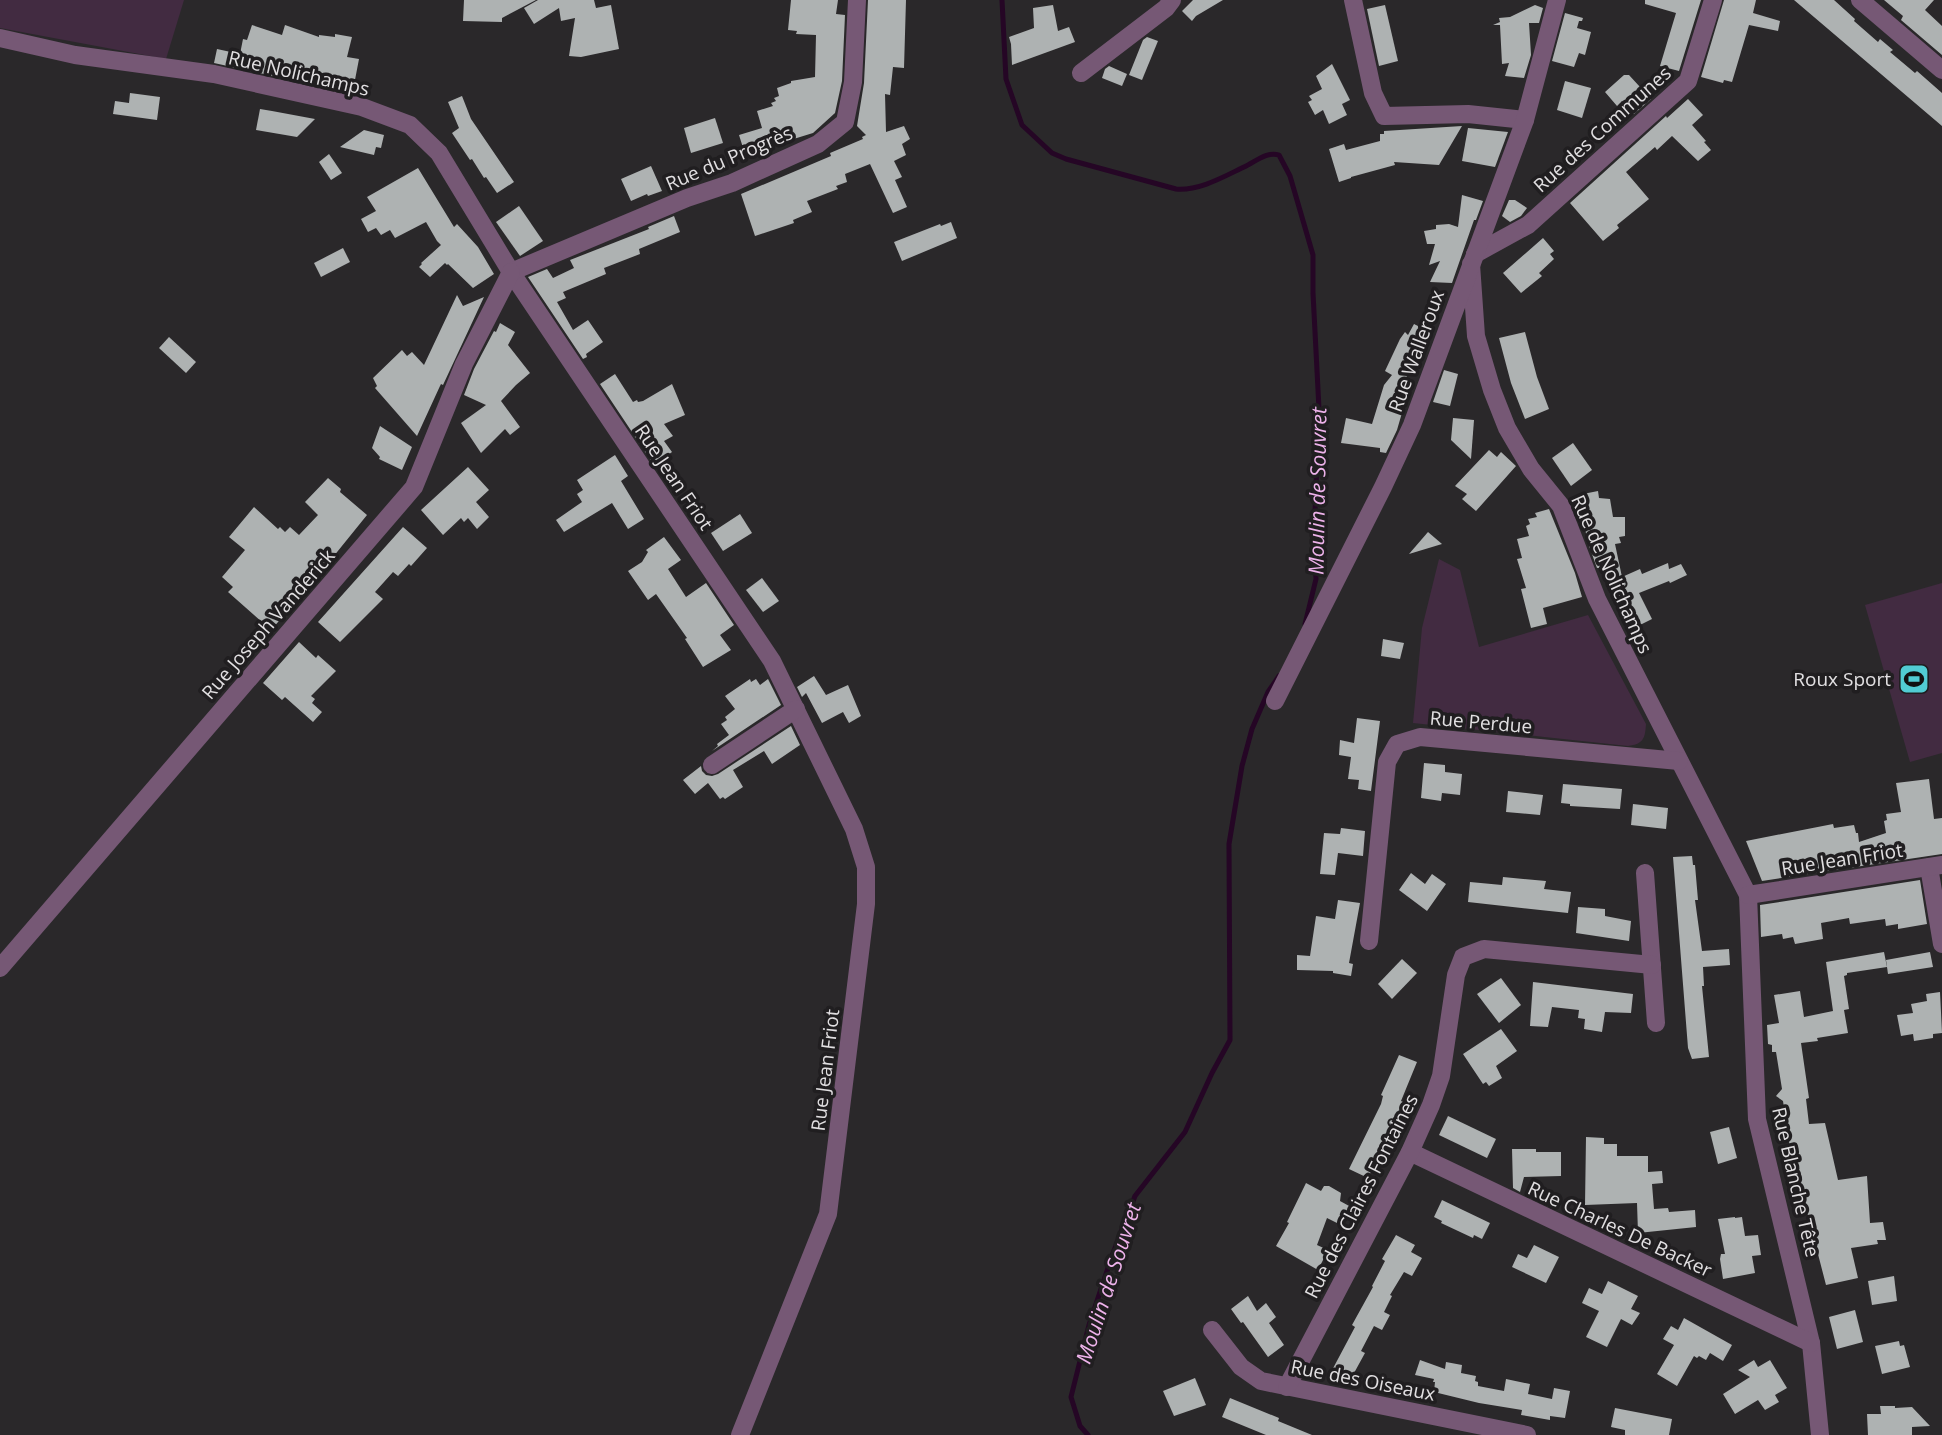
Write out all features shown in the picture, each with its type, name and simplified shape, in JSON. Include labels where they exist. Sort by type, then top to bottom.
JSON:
[{"type":"street","name":"Rue du Progrès","points":[[511,272],[687,198],[732,183],[818,144],[845,122],[853,82],[857,0]]},
{"type":"street","points":[[1080,72],[1166,8],[1172,0]]},
{"type":"street","points":[[1353,0],[1373,93],[1384,116],[1468,114],[1525,120]]},
{"type":"street","name":"Rue Walleroux","points":[[1275,701],[1378,499],[1412,425],[1525,120],[1557,0]]},
{"type":"street","name":"Rue des Communes","points":[[1473,259],[1528,225],[1688,81],[1713,0]]},
{"type":"street","points":[[1860,0],[1942,70]]},
{"type":"street","name":"Rue Nolichamps","points":[[0,38],[75,55],[214,74],[362,107],[410,125],[439,153],[511,272]]},
{"type":"street","name":"Rue de Nolichamps","points":[[1473,259],[1476,336],[1507,428],[1531,469],[1561,506],[1597,599],[1748,895]]},
{"type":"street","name":"Rue Jean Friot","points":[[511,272],[772,661],[854,829],[866,867],[866,904],[828,1214],[740,1435]]},
{"type":"street","name":"Rue Joseph Vanderick","points":[[0,968],[414,487],[464,364],[511,272]]},
{"type":"street","points":[[712,765],[796,709]]},
{"type":"street","name":"Rue Perdue","points":[[1369,941],[1387,762],[1397,744],[1420,737],[1679,761]]},
{"type":"street","name":"Rue Jean Friot","points":[[1748,895],[1936,866]]},
{"type":"street","points":[[1936,866],[1942,944]]},
{"type":"street","points":[[1645,873],[1656,1023]]},
{"type":"street","name":"Rue Blanche Tête","points":[[1748,895],[1756,1119],[1811,1343],[1820,1435]]},
{"type":"street","name":"Rue des Claires Fontaines","points":[[1287,1387],[1410,1152],[1431,1105],[1441,1076],[1456,975],[1463,957],[1484,949],[1652,965]]},
{"type":"street","name":"Rue Charles De Backer","points":[[1410,1152],[1811,1343]]},
{"type":"street","name":"Rue des Oiseaux","points":[[1212,1329],[1241,1367],[1261,1381],[1527,1435]]},
{"type":"shaded area","points":[[0,0],[184,0],[166,59],[0,28]]},
{"type":"shaded area","points":[[1439,559],[1460,570],[1479,647],[1588,615],[1646,724],[1643,740],[1628,746],[1413,723],[1422,628]]},
{"type":"shaded area","name":"Roux Sport","points":[[1942,583],[1942,753],[1910,762],[1865,605]]},
{"type":"building","points":[[464,0],[536,0],[502,18],[502,22],[463,21]]},
{"type":"building","points":[[538,0],[594,0],[596,8],[611,5],[619,49],[581,57],[569,56],[575,18],[561,21],[559,8],[534,24],[524,8]]},
{"type":"building","points":[[791,0],[838,0],[836,14],[845,15],[842,81],[835,113],[813,133],[745,154],[739,135],[762,128],[757,111],[773,106],[771,103],[776,101],[774,98],[779,96],[777,88],[791,81],[815,77],[816,35],[796,34],[797,31],[788,30]]},
{"type":"building","points":[[868,0],[906,0],[904,68],[893,67],[890,95],[885,94],[886,132],[904,126],[910,139],[902,144],[906,155],[894,161],[902,177],[895,180],[907,207],[893,213],[870,164],[845,174],[847,182],[836,186],[838,189],[807,201],[812,212],[793,220],[794,223],[755,236],[741,194],[831,156],[830,153],[863,139],[866,135],[857,126],[864,83]]},
{"type":"building","points":[[1193,0],[1223,0],[1192,21],[1182,11]]},
{"type":"building","points":[[1645,0],[1701,0],[1679,71],[1660,66],[1676,13],[1645,4]]},
{"type":"building","points":[[1724,0],[1756,0],[1753,13],[1780,21],[1778,31],[1749,25],[1732,82],[1724,80],[1723,83],[1701,77]]},
{"type":"building","points":[[1794,0],[1834,0],[1878,42],[1880,39],[1893,50],[1890,52],[1942,93],[1942,126]]},
{"type":"building","points":[[1884,0],[1934,0],[1925,10],[1942,26],[1942,55],[1901,20],[1903,16]]},
{"type":"building","points":[[1053,5],[1058,31],[1069,27],[1075,42],[1012,65],[1009,37],[1034,28],[1033,8]]},
{"type":"building","points":[[1385,5],[1398,61],[1379,66],[1367,9]]},
{"type":"building","points":[[1535,5],[1543,8],[1539,23],[1529,23],[1531,55],[1524,78],[1505,76],[1509,63],[1502,64],[1500,25],[1493,25],[1500,22],[1499,18],[1510,17]]},
{"type":"building","points":[[1565,13],[1583,18],[1577,28],[1591,32],[1585,55],[1579,53],[1574,67],[1552,61]]},
{"type":"building","points":[[252,25],[282,35],[285,25],[319,37],[335,37],[335,34],[352,37],[347,57],[359,59],[354,85],[284,69],[282,78],[214,63],[217,49],[240,54],[243,39],[247,40]]},
{"type":"building","points":[[1147,37],[1158,41],[1142,80],[1129,75],[1143,40]]},
{"type":"building","points":[[1332,64],[1350,100],[1342,104],[1347,115],[1329,124],[1323,110],[1315,115],[1308,102],[1312,100],[1309,96],[1322,89],[1316,76]]},
{"type":"building","points":[[1109,66],[1127,74],[1122,86],[1102,78]]},
{"type":"building","points":[[1624,75],[1629,75],[1651,99],[1634,114],[1622,101],[1617,106],[1605,92]]},
{"type":"building","points":[[1565,81],[1591,88],[1582,118],[1557,110]]},
{"type":"building","points":[[130,93],[160,97],[157,120],[113,114],[115,101],[129,103]]},
{"type":"building","points":[[462,96],[471,119],[514,182],[497,193],[452,133],[459,128],[448,102]]},
{"type":"building","points":[[1688,99],[1703,115],[1692,125],[1711,150],[1698,161],[1672,136],[1657,150],[1655,147],[1626,172],[1649,199],[1617,225],[1619,228],[1603,241],[1570,203]]},
{"type":"building","points":[[260,109],[315,119],[297,137],[256,130]]},
{"type":"building","points":[[715,118],[723,143],[691,153],[684,128]]},
{"type":"building","points":[[1462,126],[1439,165],[1394,162],[1395,165],[1339,182],[1329,149],[1344,144],[1346,150],[1380,141],[1380,134],[1384,134],[1384,131]]},
{"type":"building","points":[[1468,128],[1508,132],[1495,167],[1462,161]]},
{"type":"building","points":[[364,130],[384,135],[381,148],[376,147],[374,155],[340,147]]},
{"type":"building","points":[[329,154],[342,173],[331,180],[319,162]]},
{"type":"building","points":[[651,166],[662,191],[631,201],[621,179]]},
{"type":"building","points":[[418,168],[454,227],[457,224],[478,247],[494,274],[473,288],[448,264],[445,263],[430,277],[419,267],[441,245],[426,222],[395,238],[390,230],[381,235],[376,228],[368,232],[361,219],[376,211],[367,197]]},
{"type":"building","points":[[1462,195],[1483,201],[1452,283],[1430,282],[1440,261],[1429,265],[1435,244],[1427,244],[1424,231],[1436,229],[1436,225],[1449,224],[1458,227]]},
{"type":"building","points":[[1509,200],[1515,200],[1527,208],[1521,216],[1510,222],[1502,216]]},
{"type":"building","points":[[519,206],[543,241],[520,256],[496,222]]},
{"type":"building","points":[[674,216],[680,232],[639,249],[640,254],[604,268],[606,274],[563,292],[566,298],[557,302],[573,330],[588,320],[603,342],[583,359],[528,277],[547,269],[553,278],[574,268],[570,260],[649,229],[648,227]]},
{"type":"building","points":[[951,222],[957,238],[902,261],[894,242]]},
{"type":"building","points":[[1543,238],[1554,251],[1550,254],[1554,259],[1539,273],[1542,276],[1521,293],[1503,273]]},
{"type":"building","points":[[343,248],[350,262],[321,277],[314,263]]},
{"type":"building","points":[[457,295],[463,306],[484,297],[417,436],[375,388],[377,386],[373,378],[402,350],[407,356],[412,352],[424,365]]},
{"type":"building","points":[[500,323],[515,332],[508,345],[530,373],[501,401],[520,427],[510,435],[505,429],[481,453],[461,423],[486,405],[464,395],[474,369]]},
{"type":"building","points":[[1414,324],[1428,331],[1397,397],[1406,399],[1397,430],[1386,453],[1380,452],[1380,448],[1341,443],[1346,418],[1372,424],[1384,385],[1392,375],[1385,371],[1400,339],[1405,332],[1408,335]]},
{"type":"building","points":[[1525,332],[1549,409],[1525,419],[1511,383],[1499,338]]},
{"type":"building","points":[[169,337],[196,362],[186,373],[159,348]]},
{"type":"building","points":[[1444,370],[1458,374],[1450,406],[1433,402]]},
{"type":"building","points":[[615,374],[633,402],[643,401],[672,384],[685,415],[664,424],[673,436],[664,441],[672,452],[654,465],[600,384]]},
{"type":"building","points":[[1453,418],[1474,420],[1471,459],[1451,440]]},
{"type":"building","points":[[380,426],[412,447],[402,470],[379,459],[372,448]]},
{"type":"building","points":[[1573,443],[1592,470],[1571,486],[1552,458]]},
{"type":"building","points":[[1489,450],[1497,457],[1501,452],[1516,466],[1476,511],[1462,499],[1467,494],[1455,486]]},
{"type":"building","points":[[615,455],[628,476],[621,481],[644,519],[628,529],[612,503],[564,532],[556,520],[582,502],[577,494],[583,490],[577,480]]},
{"type":"building","points":[[468,467],[489,490],[476,502],[489,517],[477,529],[468,518],[464,522],[461,518],[443,535],[421,510]]},
{"type":"building","points":[[328,478],[367,515],[330,563],[271,630],[228,592],[233,587],[222,577],[245,550],[229,537],[254,507],[278,529],[280,527],[285,532],[290,527],[299,535],[318,515],[305,502]]},
{"type":"building","points":[[1598,491],[1599,498],[1610,499],[1613,517],[1625,517],[1625,536],[1619,537],[1621,543],[1615,544],[1622,577],[1640,569],[1642,574],[1668,563],[1669,569],[1681,564],[1687,575],[1639,593],[1652,619],[1630,630],[1600,568],[1597,568],[1588,543],[1578,495]]},
{"type":"building","points":[[1549,509],[1582,597],[1543,608],[1547,624],[1531,628],[1521,589],[1526,588],[1517,559],[1522,558],[1517,539],[1529,536],[1526,526],[1530,524],[1528,519],[1537,517],[1535,513]]},
{"type":"building","points":[[740,514],[752,533],[723,551],[711,533]]},
{"type":"building","points":[[403,527],[427,548],[398,576],[393,572],[375,592],[383,599],[340,642],[318,622]]},
{"type":"building","points":[[1428,532],[1442,544],[1409,554]]},
{"type":"building","points":[[664,537],[681,560],[668,569],[686,597],[706,583],[734,625],[720,635],[731,650],[703,667],[685,639],[687,638],[656,594],[648,600],[628,571],[642,562],[648,552],[646,550]]},
{"type":"building","points":[[762,578],[779,601],[763,612],[746,590]]},
{"type":"building","points":[[1383,639],[1404,643],[1400,659],[1381,656]]},
{"type":"building","points":[[299,642],[316,658],[318,655],[336,671],[311,696],[315,699],[312,703],[322,712],[313,722],[285,697],[282,700],[263,683]]},
{"type":"building","points":[[814,676],[826,695],[848,685],[861,716],[849,723],[843,712],[822,723],[806,693],[802,697],[797,687]]},
{"type":"building","points":[[750,679],[751,682],[756,679],[760,685],[768,679],[781,705],[712,751],[729,735],[721,724],[735,709],[725,696]]},
{"type":"building","points":[[1357,718],[1380,721],[1371,791],[1358,789],[1359,780],[1348,779],[1351,757],[1339,755],[1340,740],[1354,743]]},
{"type":"building","points":[[791,726],[800,745],[772,764],[764,751],[733,770],[743,787],[725,799],[720,799],[708,783],[695,794],[683,780],[701,766],[706,775],[718,774]]},
{"type":"building","points":[[1424,763],[1445,765],[1445,772],[1462,774],[1460,795],[1442,793],[1441,801],[1421,798]]},
{"type":"building","points":[[1929,779],[1934,819],[1942,818],[1942,854],[1762,881],[1746,841],[1833,824],[1834,828],[1854,825],[1859,842],[1886,833],[1886,814],[1901,812],[1896,783]]},
{"type":"building","points":[[1563,784],[1622,789],[1620,809],[1561,803]]},
{"type":"building","points":[[1508,791],[1543,795],[1540,815],[1506,812]]},
{"type":"building","points":[[1633,804],[1668,808],[1666,829],[1631,825]]},
{"type":"building","points":[[1341,828],[1365,831],[1363,856],[1338,853],[1335,875],[1320,874],[1324,833],[1340,834]]},
{"type":"building","points":[[1692,856],[1702,951],[1729,949],[1730,965],[1703,967],[1702,986],[1709,1057],[1692,1059],[1688,1048],[1673,857]]},
{"type":"building","points":[[1411,873],[1425,884],[1432,874],[1446,884],[1427,911],[1399,890]]},
{"type":"building","points":[[1503,877],[1546,881],[1544,889],[1571,892],[1568,913],[1468,902],[1470,882],[1502,885]]},
{"type":"building","points":[[1920,880],[1927,924],[1898,929],[1898,924],[1886,926],[1885,919],[1850,924],[1849,918],[1821,923],[1823,939],[1795,944],[1793,937],[1783,939],[1782,934],[1761,937],[1760,905]]},
{"type":"building","points":[[1338,900],[1360,903],[1349,963],[1353,964],[1351,976],[1333,971],[1297,970],[1297,955],[1310,956],[1316,916],[1335,919]]},
{"type":"building","points":[[1578,907],[1605,909],[1605,916],[1631,921],[1629,941],[1576,933]]},
{"type":"building","points":[[1884,952],[1887,967],[1847,973],[1844,976],[1849,1009],[1844,1010],[1848,1033],[1801,1043],[1809,1098],[1806,1099],[1809,1124],[1825,1123],[1838,1180],[1867,1176],[1870,1223],[1883,1222],[1886,1240],[1877,1240],[1878,1244],[1851,1248],[1858,1278],[1826,1285],[1789,1142],[1783,1101],[1776,1096],[1782,1089],[1776,1052],[1772,1052],[1772,1045],[1768,1044],[1767,1025],[1779,1023],[1774,995],[1800,991],[1804,1017],[1833,1011],[1826,962]]},
{"type":"building","points":[[1930,952],[1933,967],[1888,974],[1886,960]]},
{"type":"building","points":[[1402,959],[1417,973],[1392,999],[1378,984]]},
{"type":"building","points":[[1501,978],[1521,1005],[1499,1023],[1477,994]]},
{"type":"building","points":[[1533,982],[1633,994],[1631,1013],[1605,1012],[1602,1032],[1584,1029],[1585,1019],[1578,1018],[1579,1010],[1552,1007],[1548,1027],[1530,1026]]},
{"type":"building","points":[[1940,992],[1942,1033],[1933,1034],[1933,1038],[1914,1041],[1913,1034],[1901,1036],[1897,1015],[1913,1013],[1911,1004],[1927,1001],[1926,994]]},
{"type":"building","points":[[1501,1029],[1517,1051],[1496,1066],[1502,1078],[1489,1086],[1486,1082],[1483,1084],[1463,1054]]},
{"type":"building","points":[[1399,1055],[1417,1062],[1397,1117],[1368,1178],[1349,1169],[1381,1104],[1381,1095]]},
{"type":"building","points":[[1448,1116],[1496,1139],[1487,1158],[1439,1135]]},
{"type":"building","points":[[1729,1127],[1737,1158],[1718,1164],[1710,1132]]},
{"type":"building","points":[[1586,1137],[1604,1138],[1604,1144],[1617,1144],[1617,1156],[1648,1156],[1648,1172],[1662,1171],[1663,1183],[1652,1184],[1654,1209],[1668,1208],[1669,1212],[1695,1210],[1696,1227],[1638,1233],[1637,1203],[1585,1205]]},
{"type":"building","points":[[1512,1149],[1561,1152],[1561,1176],[1524,1177],[1520,1192],[1513,1188]]},
{"type":"building","points":[[1306,1183],[1321,1191],[1324,1186],[1329,1186],[1341,1193],[1340,1201],[1351,1207],[1341,1225],[1327,1218],[1317,1245],[1328,1250],[1318,1270],[1276,1246]]},
{"type":"building","points":[[1442,1200],[1490,1223],[1482,1239],[1474,1235],[1473,1238],[1434,1217]]},
{"type":"building","points":[[1742,1217],[1745,1236],[1758,1235],[1761,1255],[1752,1256],[1755,1273],[1723,1279],[1720,1259],[1721,1254],[1725,1254],[1718,1219]]},
{"type":"building","points":[[1396,1235],[1415,1245],[1411,1252],[1422,1258],[1412,1276],[1404,1272],[1390,1295],[1392,1296],[1384,1312],[1390,1315],[1382,1330],[1374,1326],[1361,1351],[1365,1353],[1348,1384],[1330,1374],[1355,1327],[1352,1325],[1373,1287],[1385,1261],[1382,1259]]},
{"type":"building","points":[[1534,1245],[1559,1257],[1546,1283],[1512,1267],[1518,1254],[1527,1258]]},
{"type":"building","points":[[1894,1276],[1897,1301],[1872,1305],[1868,1281]]},
{"type":"building","points":[[1608,1281],[1638,1296],[1631,1309],[1640,1313],[1632,1325],[1621,1319],[1607,1347],[1586,1337],[1599,1311],[1582,1303],[1589,1288],[1602,1294]]},
{"type":"building","points":[[1248,1296],[1257,1311],[1266,1303],[1276,1317],[1269,1323],[1284,1345],[1268,1357],[1231,1309]]},
{"type":"building","points":[[1855,1310],[1863,1342],[1837,1349],[1829,1317]]},
{"type":"building","points":[[1684,1318],[1732,1345],[1723,1361],[1710,1353],[1706,1360],[1694,1356],[1677,1386],[1657,1374],[1674,1345],[1663,1339],[1671,1326],[1678,1330]]},
{"type":"building","points":[[1899,1341],[1900,1346],[1904,1345],[1910,1367],[1882,1374],[1875,1346]]},
{"type":"building","points":[[1420,1360],[1445,1369],[1446,1362],[1462,1365],[1461,1373],[1476,1376],[1478,1386],[1504,1391],[1506,1379],[1530,1384],[1528,1394],[1552,1399],[1554,1388],[1570,1391],[1565,1418],[1550,1416],[1550,1420],[1521,1415],[1522,1410],[1434,1392],[1434,1379],[1415,1375]]},
{"type":"building","points":[[1754,1360],[1758,1367],[1770,1360],[1787,1388],[1775,1395],[1779,1402],[1765,1410],[1758,1400],[1735,1414],[1723,1394],[1750,1377],[1738,1370]]},
{"type":"building","points":[[1195,1378],[1206,1405],[1174,1416],[1163,1391]]},
{"type":"building","points":[[1230,1398],[1312,1435],[1266,1435],[1222,1417]]},
{"type":"building","points":[[1880,1406],[1912,1407],[1930,1426],[1912,1427],[1912,1435],[1868,1435],[1867,1414],[1881,1414]]},
{"type":"building","points":[[1615,1408],[1672,1419],[1669,1435],[1625,1435],[1625,1430],[1611,1427]]},
{"type":"waterway","name":"Moulin de Souvret","points":[[1002,0],[1006,79],[1022,125],[1052,153],[1176,189],[1193,188],[1211,182],[1270,154],[1279,155],[1290,176],[1313,255],[1319,409],[1314,539],[1316,579],[1305,624]]},
{"type":"waterway","name":"Moulin de Souvret","points":[[1088,1435],[1080,1426],[1071,1397],[1089,1325],[1112,1256],[1135,1196],[1185,1132],[1230,1040],[1229,844],[1242,766],[1252,729],[1268,692],[1279,676]]},
{"type":"place","name":"Roux Sport","points":[[1914,679]]}]
